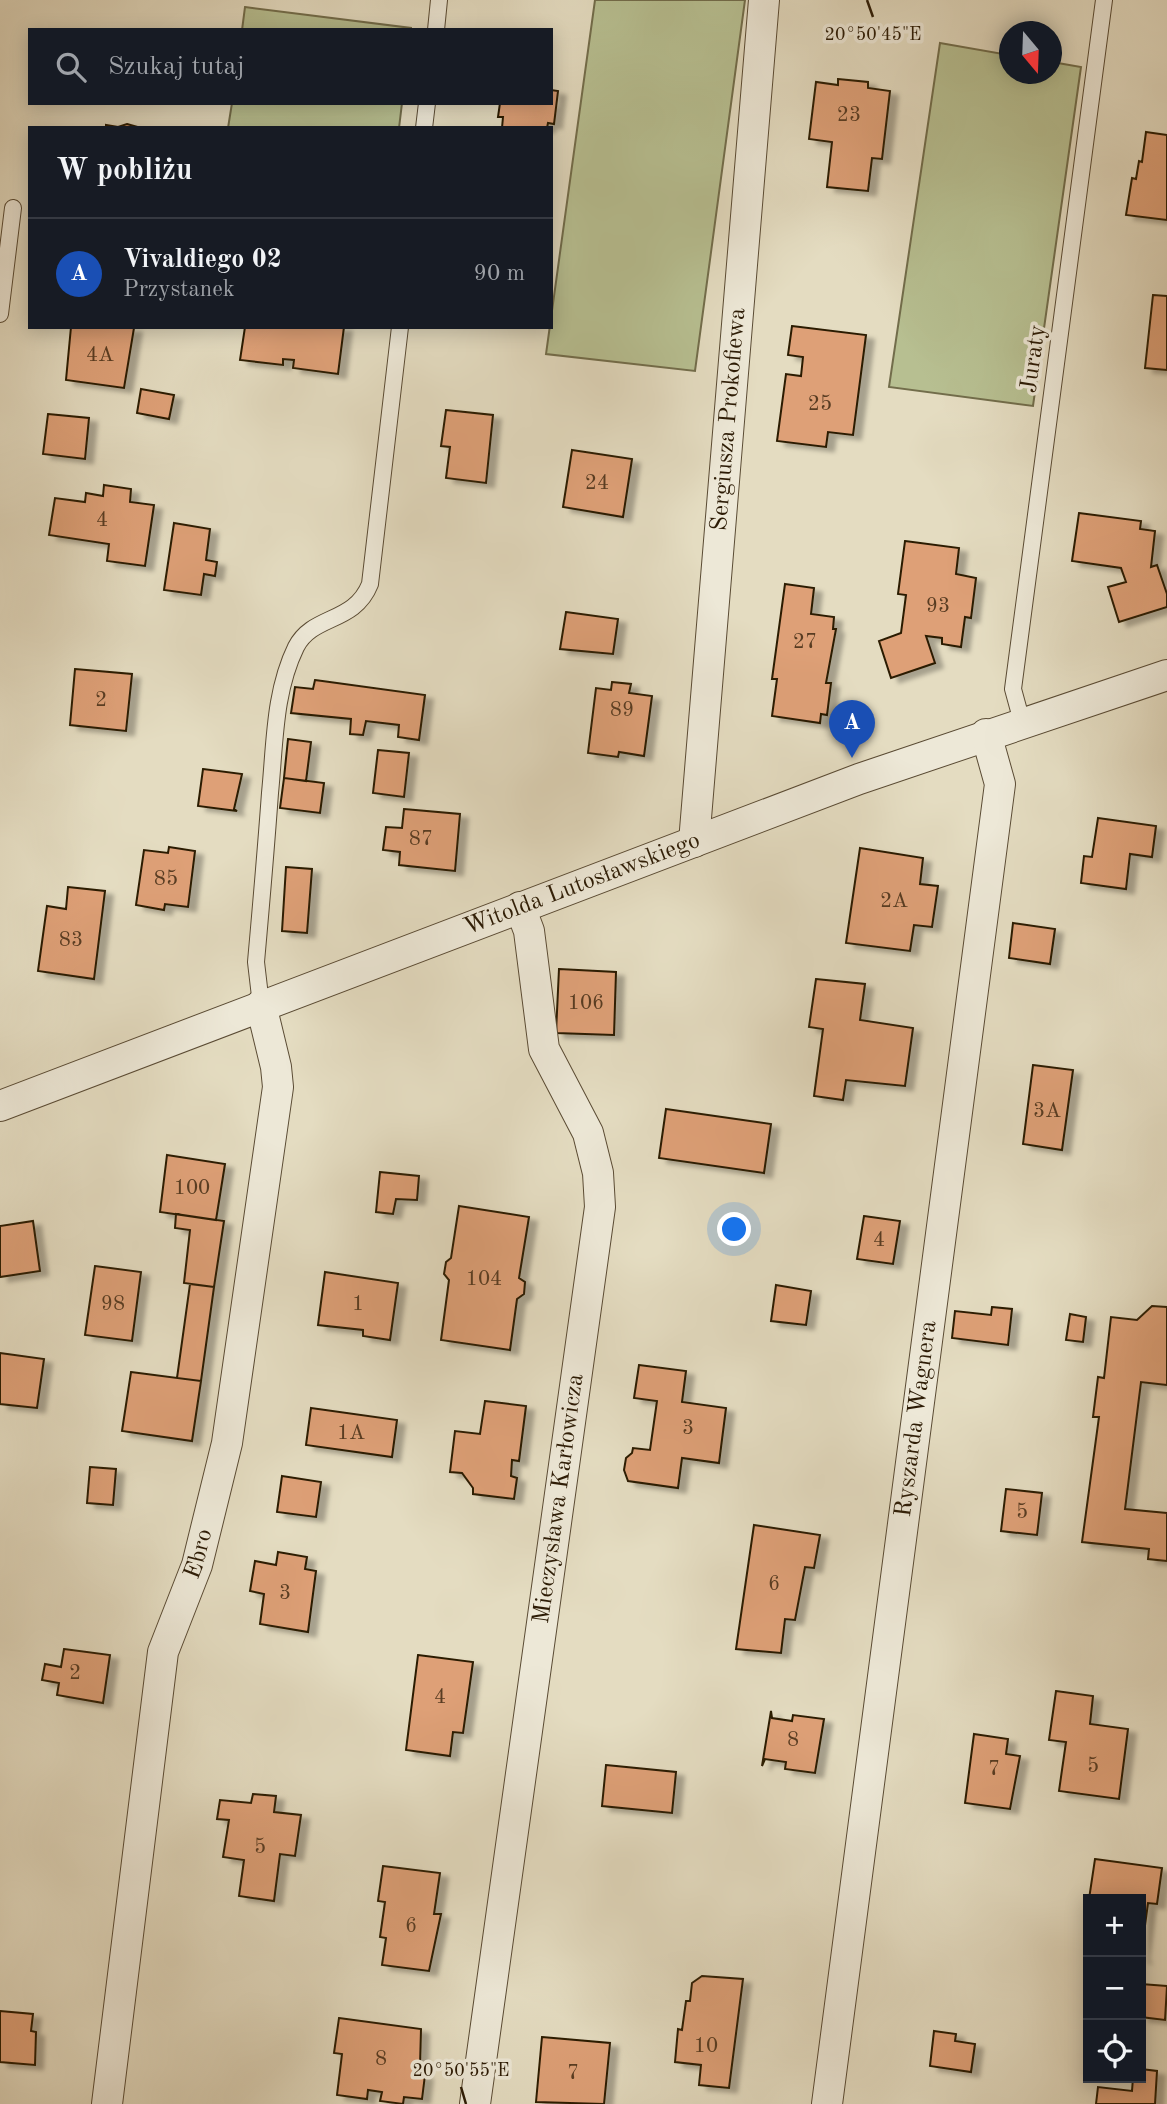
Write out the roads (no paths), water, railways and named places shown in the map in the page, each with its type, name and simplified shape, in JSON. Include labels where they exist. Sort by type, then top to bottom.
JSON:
[{"type":"street","name":"Sergiusza Prokofiewa","points":[[694,842],[764,0]]},
{"type":"street","name":"Witolda Lutosławskiego","points":[[0,1106],[261,1004],[986,734],[1167,675]]},
{"type":"street","name":"Ryszarda Wagnera","points":[[827,2104],[1000,784],[986,734]]},
{"type":"street","name":"Mieczysława Karłowicza","points":[[475,2104],[600,1207],[598,1173],[588,1133],[544,1049],[529,931],[520,907]]},
{"type":"street","name":"Ebro","points":[[107,2104],[163,1652],[175,1615],[197,1565],[227,1443],[278,1087],[261,1004]]},
{"type":"lane","points":[[436,28],[439,0]]},
{"type":"lane","name":"Juraty","points":[[1021,722],[1013,690],[1104,0]]},
{"type":"lane","points":[[424,126],[427,105]]},
{"type":"lane","points":[[0,314],[13,208]]},
{"type":"lane","points":[[261,1004],[256,962],[278,696],[298,644],[311,631],[354,610],[365,597],[370,584],[400,329]]},
{"type":"place","name":"Vivaldiego 02","points":[[852,758]]}]
